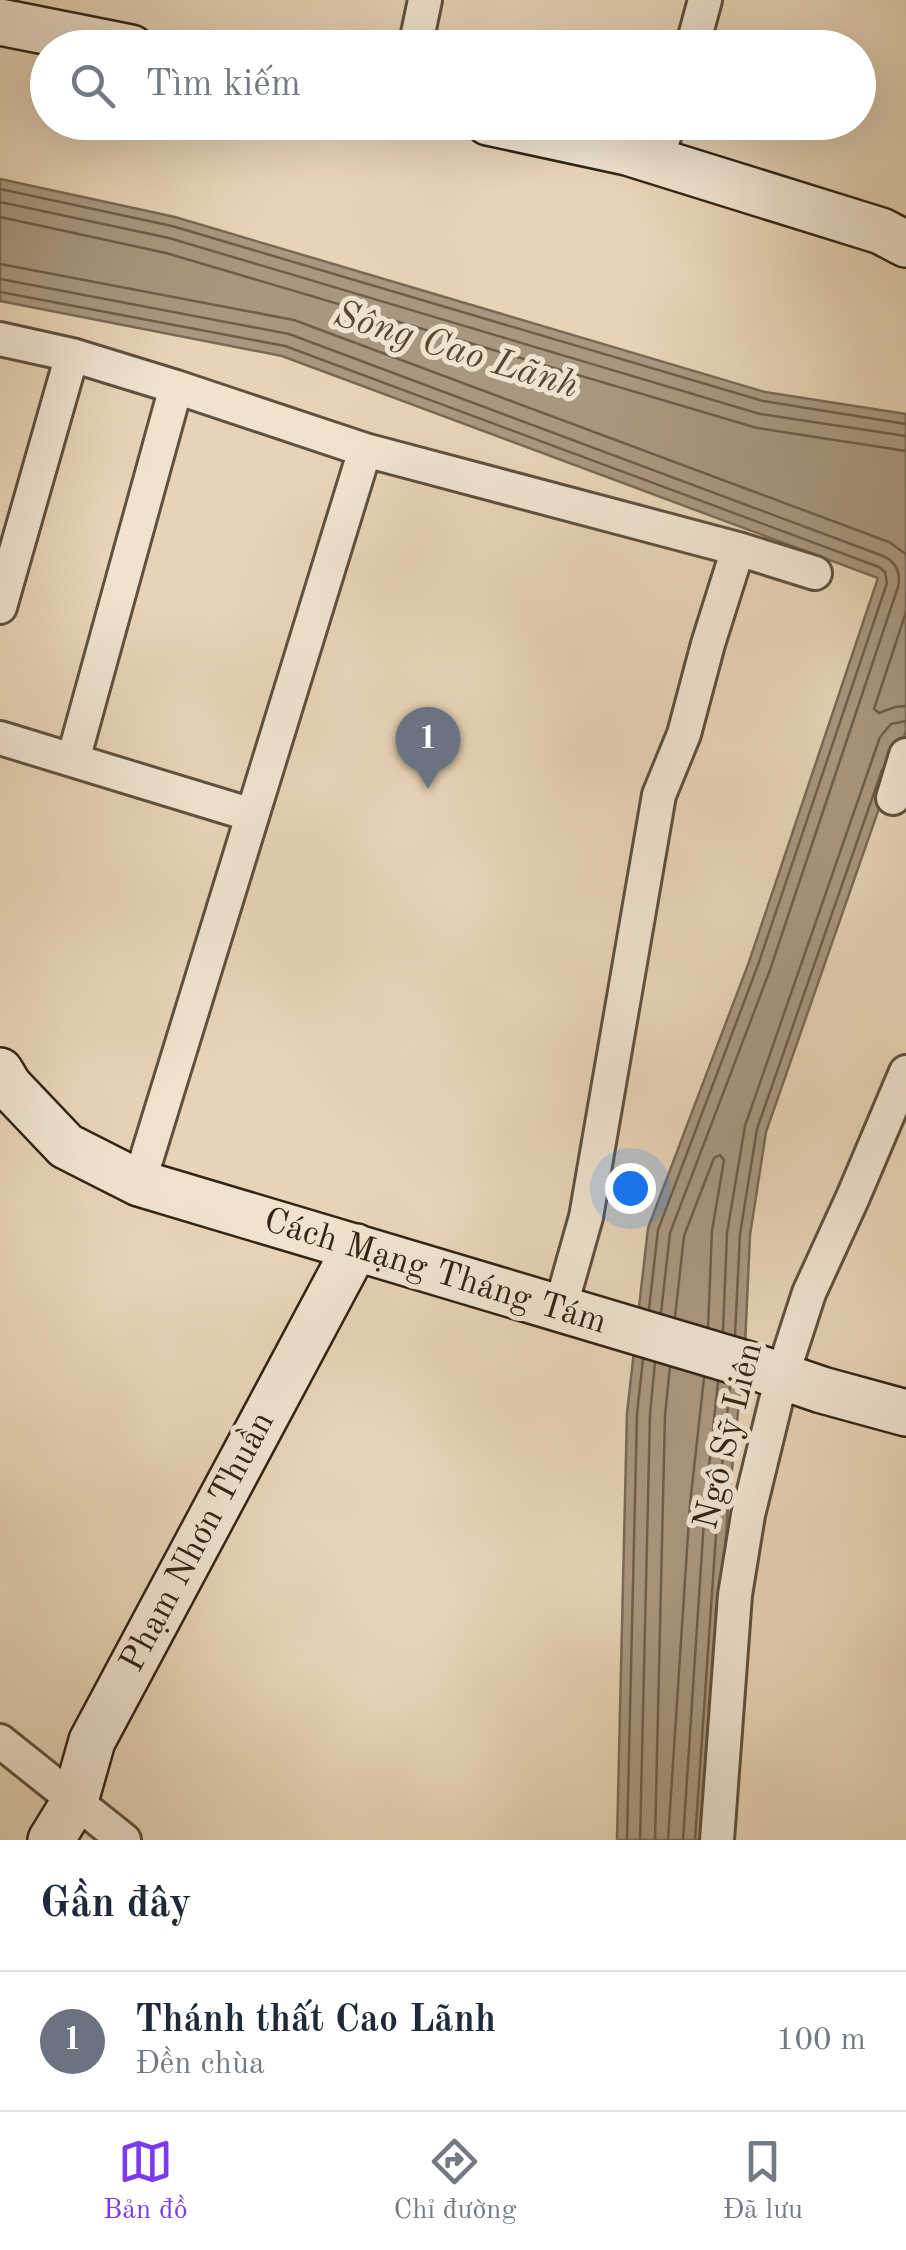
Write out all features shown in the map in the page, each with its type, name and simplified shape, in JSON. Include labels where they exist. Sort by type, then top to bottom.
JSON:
[{"type":"street","points":[[419,30],[426,0]]},
{"type":"street","points":[[697,30],[706,0]]},
{"type":"street","points":[[0,22],[40,30]]},
{"type":"street","points":[[571,140],[627,152],[663,142],[906,244]]},
{"type":"street","points":[[0,339],[72,355],[176,386],[365,450],[815,573]]},
{"type":"street","points":[[0,607],[72,355]]},
{"type":"street","points":[[73,760],[176,386]]},
{"type":"street","points":[[139,1183],[365,450]]},
{"type":"street","points":[[570,1312],[660,795],[684,734],[738,549]]},
{"type":"street","points":[[0,738],[252,815]]},
{"type":"street","points":[[892,798],[906,755]]},
{"type":"street","name":"Cách Mạng Tháng Tám","points":[[0,1072],[8,1086],[66,1146],[139,1183],[822,1390],[906,1411]]},
{"type":"street","name":"Ngô Sỹ Liên","points":[[717,1840],[735,1594],[765,1370],[809,1293],[906,1072]]},
{"type":"street","name":"Phạm Nhơn Thuần","points":[[51,1840],[75,1800],[92,1741],[356,1247]]},
{"type":"street","points":[[0,1742],[124,1840]]},
{"type":"water","name":"Sông Cao Lãnh","points":[[0,179],[175,217],[765,392],[906,414],[906,731],[766,1132],[750,1235],[745,1346],[728,1507],[705,1840],[617,1840],[627,1413],[648,1228],[749,962],[878,578],[282,356],[0,301]]},
{"type":"place","name":"Thánh thất Cao Lãnh","points":[[428,789]]}]
